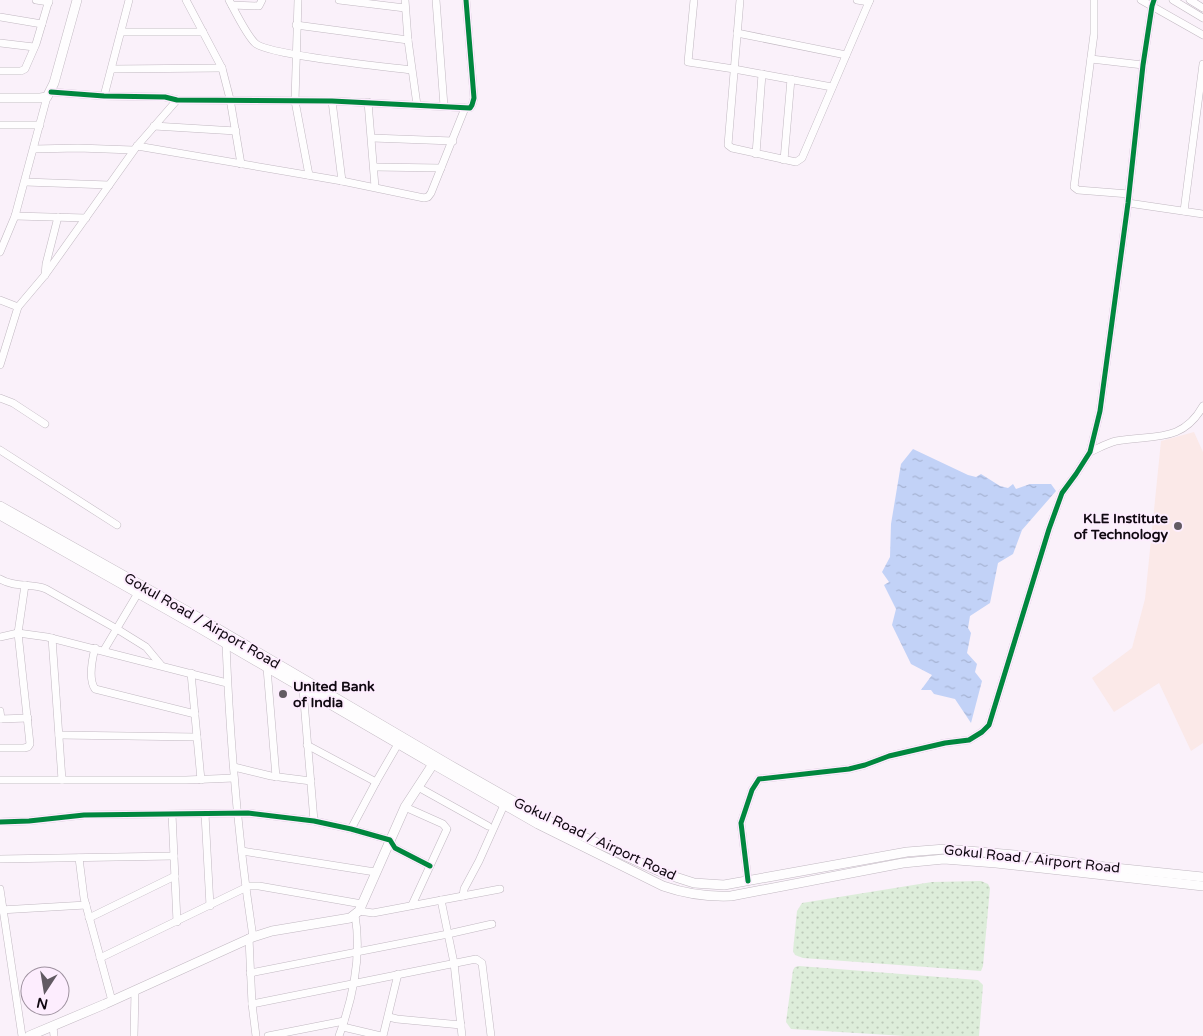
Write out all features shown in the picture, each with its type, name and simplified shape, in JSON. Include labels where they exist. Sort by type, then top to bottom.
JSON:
[{"type":"main road","points":[[0,98],[40,98],[49,94],[76,0]]},
{"type":"main road","name":"Gokul Road / Airport Road","points":[[0,506],[228,640],[545,819],[663,874],[694,883],[724,885],[907,852],[945,849],[1026,856],[1105,867],[1203,877]]},
{"type":"main road","points":[[0,515],[138,593],[228,640],[267,668],[538,824],[663,886],[681,892],[712,897],[731,896],[903,863],[944,859],[1203,886]]},
{"type":"main road","points":[[28,1036],[54,1031],[167,975],[251,938],[272,931],[350,918],[358,910],[405,806],[433,764]]},
{"type":"main road","points":[[681,892],[683,880]]},
{"type":"main road","points":[[692,895],[694,883]]},
{"type":"street","points":[[0,71],[23,70],[34,47],[49,1],[36,0]]},
{"type":"street","points":[[104,96],[129,0]]},
{"type":"street","points":[[186,0],[222,68],[230,99],[241,164]]},
{"type":"street","points":[[230,2],[256,6],[261,4],[262,0]]},
{"type":"street","points":[[298,0],[295,101],[309,175]]},
{"type":"street","points":[[339,0],[405,8]]},
{"type":"street","points":[[405,0],[416,106]]},
{"type":"street","points":[[436,0],[444,106]]},
{"type":"street","points":[[0,252],[16,216],[49,94],[165,97],[177,100],[230,99],[368,102],[470,108],[474,98],[466,0]]},
{"type":"street","points":[[694,0],[688,62],[734,68],[832,87]]},
{"type":"street","points":[[740,0],[728,145],[732,148],[796,162],[799,161],[870,1],[857,0]]},
{"type":"street","points":[[1094,0],[1095,16],[1091,59],[1074,187],[1078,190],[1129,194]]},
{"type":"street","points":[[1141,0],[1153,3],[1203,35]]},
{"type":"street","points":[[1173,0],[1203,18]]},
{"type":"street","points":[[1190,0],[1203,8]]},
{"type":"street","points":[[230,2],[257,45],[295,55],[411,70]]},
{"type":"street","points":[[748,881],[741,823],[752,790],[759,779],[849,769],[889,756],[945,743],[969,740],[989,725],[1049,529],[1062,493],[1090,452],[1100,411],[1128,203],[1143,65],[1153,3]]},
{"type":"street","points":[[0,17],[42,24]]},
{"type":"street","points":[[296,25],[408,40]]},
{"type":"street","points":[[121,32],[203,32]]},
{"type":"street","points":[[737,33],[846,55]]},
{"type":"street","points":[[0,43],[34,47]]},
{"type":"street","points":[[1091,59],[1143,65]]},
{"type":"street","points":[[1184,211],[1203,64]]},
{"type":"street","points":[[112,69],[222,68]]},
{"type":"street","points":[[756,154],[762,74]]},
{"type":"street","points":[[784,160],[791,79]]},
{"type":"street","points":[[0,365],[18,307],[45,275],[135,148],[177,100]]},
{"type":"street","points":[[332,101],[342,181]]},
{"type":"street","points":[[368,102],[375,187]]},
{"type":"street","points":[[34,149],[135,148],[309,175],[424,198],[428,196],[441,168],[465,108]]},
{"type":"street","points":[[0,125],[40,124]]},
{"type":"street","points":[[154,126],[236,131]]},
{"type":"street","points":[[372,138],[453,141]]},
{"type":"street","points":[[374,166],[441,168]]},
{"type":"street","points":[[25,182],[109,185]]},
{"type":"street","points":[[1128,203],[1203,214]]},
{"type":"street","points":[[16,216],[86,218]]},
{"type":"street","points":[[45,275],[58,217]]},
{"type":"street","points":[[0,300],[18,307]]},
{"type":"street","points":[[0,398],[13,403],[45,424]]},
{"type":"street","points":[[1090,452],[1116,441],[1166,436],[1176,433],[1194,420],[1203,406]]},
{"type":"street","points":[[0,450],[117,525]]},
{"type":"street","points":[[0,580],[11,585],[25,585],[46,589],[146,647],[161,665]]},
{"type":"street","points":[[0,748],[28,747],[30,740],[18,633],[25,585]]},
{"type":"street","points":[[104,650],[138,593]]},
{"type":"street","points":[[0,637],[18,633],[52,638],[228,683]]},
{"type":"street","points":[[52,638],[62,780]]},
{"type":"street","points":[[228,640],[228,683],[234,778],[251,938],[250,973],[256,1036]]},
{"type":"street","points":[[94,648],[92,684],[95,689],[195,714]]},
{"type":"street","points":[[267,668],[276,777]]},
{"type":"street","points":[[191,673],[201,780]]},
{"type":"street","points":[[303,689],[314,821]]},
{"type":"street","points":[[0,716],[28,718]]},
{"type":"street","points":[[59,736],[197,737]]},
{"type":"street","points":[[351,829],[398,744]]},
{"type":"street","points":[[308,745],[376,782]]},
{"type":"street","points":[[234,768],[276,777],[311,781]]},
{"type":"street","points":[[0,780],[201,780],[234,778]]},
{"type":"street","points":[[418,787],[488,826]]},
{"type":"street","points":[[463,896],[464,889],[479,861],[504,804]]},
{"type":"street","points":[[405,806],[446,826],[446,832],[412,905]]},
{"type":"street","points":[[172,814],[177,922]]},
{"type":"street","points":[[205,814],[210,906]]},
{"type":"street","points":[[0,822],[84,816],[260,814],[314,821],[390,840],[395,848],[430,866]]},
{"type":"street","points":[[242,851],[375,872]]},
{"type":"street","points":[[0,859],[174,856]]},
{"type":"street","points":[[79,858],[86,905],[112,1001]]},
{"type":"street","points":[[89,918],[175,876]]},
{"type":"street","points":[[100,958],[245,888],[259,886],[373,912],[500,889]]},
{"type":"street","points":[[0,890],[22,1036]]},
{"type":"street","points":[[441,900],[454,963],[462,1036]]},
{"type":"street","points":[[2,910],[86,905]]},
{"type":"street","points":[[339,1036],[344,1024],[354,983],[358,910]]},
{"type":"street","points":[[250,973],[492,924]]},
{"type":"street","points":[[252,1004],[476,959],[482,963],[491,1036]]},
{"type":"street","points":[[268,1036],[344,1024],[382,1036],[389,1017],[398,974]]},
{"type":"street","points":[[134,1036],[135,991]]},
{"type":"street","points":[[389,1017],[461,1024]]},
{"type":"shaded area","name":"KLE Institute of Technology","points":[[1194,432],[1203,452],[1203,743],[1191,751],[1159,683],[1114,712],[1092,678],[1132,648],[1145,599],[1161,441]]},
{"type":"green space","points":[[981,881],[988,884],[990,888],[981,971],[803,958],[795,955],[793,951],[797,911],[802,903],[932,882]]},
{"type":"green space","points":[[799,966],[978,980],[983,985],[979,1036],[905,1036],[791,1029],[786,1022],[793,970]]},
{"type":"water","points":[[913,449],[968,475],[976,477],[981,474],[1000,486],[1008,488],[1013,484],[1016,489],[1030,484],[1051,484],[1056,491],[1022,530],[1013,554],[998,563],[990,603],[970,616],[968,628],[971,633],[967,653],[977,664],[975,672],[982,681],[971,723],[955,699],[934,694],[931,690],[921,690],[932,675],[911,664],[892,625],[896,609],[884,585],[889,582],[882,572],[890,557],[891,524],[901,464]]},
{"type":"cycle path","points":[[51,92],[104,96],[165,97],[177,100],[332,101],[470,108],[474,98],[466,0]]},
{"type":"cycle path","points":[[748,881],[741,823],[752,790],[759,779],[849,769],[889,756],[945,743],[969,740],[989,725],[1049,529],[1062,493],[1090,452],[1100,411],[1128,203],[1143,65],[1154,0]]},
{"type":"cycle path","points":[[0,822],[84,815],[248,813],[314,821],[390,840],[395,848],[430,866]]},
{"type":"place","name":"KLE Institute of Technology","points":[[1178,526]]},
{"type":"place","name":"United Bank of India","points":[[283,694]]}]
